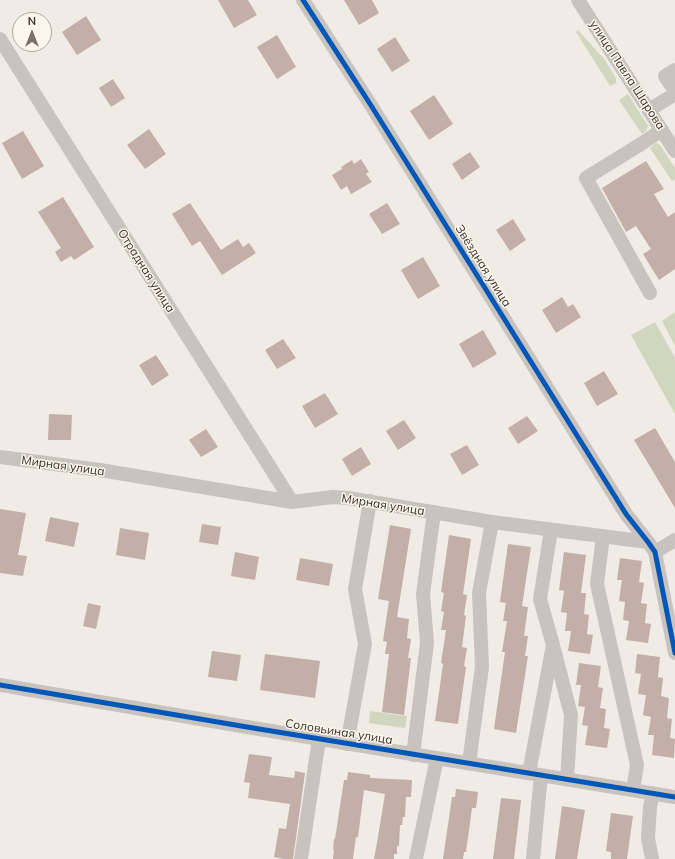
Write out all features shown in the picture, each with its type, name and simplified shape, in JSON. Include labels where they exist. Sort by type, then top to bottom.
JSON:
[{"type":"street","name":"Звёздная улица","points":[[303,0],[372,107],[626,514],[651,546]]},
{"type":"street","name":"улица Павла Шарова","points":[[578,0],[675,151]]},
{"type":"street","name":"Отрадная улица","points":[[0,40],[292,502]]},
{"type":"street","points":[[675,70],[665,76],[675,91]]},
{"type":"street","points":[[649,110],[675,94]]},
{"type":"street","points":[[650,293],[586,178],[662,130]]},
{"type":"street","name":"Мирная улица","points":[[0,457],[100,470],[292,502],[333,497],[370,501],[492,522],[603,536],[651,546]]},
{"type":"street","points":[[347,744],[365,644],[355,589],[370,501]]},
{"type":"street","points":[[413,754],[427,643],[423,594],[434,512]]},
{"type":"street","points":[[469,763],[482,667],[479,593],[492,522]]},
{"type":"street","points":[[551,530],[540,599],[571,715],[566,780]]},
{"type":"street","points":[[603,536],[597,584],[637,765],[633,790]]},
{"type":"street","points":[[675,540],[651,546],[675,652]]},
{"type":"street","points":[[533,859],[535,774],[553,645]]},
{"type":"street","name":"Соловьиная улица","points":[[0,685],[347,744],[675,797]]},
{"type":"street","points":[[301,859],[319,739]]},
{"type":"street","points":[[416,859],[437,758]]},
{"type":"street","points":[[652,859],[648,838],[650,807],[653,793]]},
{"type":"green space","points":[[578,30],[605,60],[616,78],[616,83],[610,86],[576,32]]},
{"type":"green space","points":[[628,94],[648,126],[646,131],[642,134],[619,100]]},
{"type":"green space","points":[[656,143],[660,145],[675,168],[675,179],[672,181],[650,148]]},
{"type":"green space","points":[[675,312],[675,346],[662,321]]},
{"type":"green space","points":[[655,322],[675,358],[675,414],[631,335]]},
{"type":"green space","points":[[370,711],[407,716],[405,728],[369,723]]},
{"type":"building","points":[[218,0],[248,0],[257,15],[234,28]]},
{"type":"building","points":[[344,0],[372,0],[379,13],[359,25]]},
{"type":"building","points":[[86,16],[101,40],[77,55],[62,32]]},
{"type":"building","points":[[277,35],[296,67],[277,79],[257,47]]},
{"type":"building","points":[[395,37],[410,61],[392,72],[377,49]]},
{"type":"building","points":[[113,79],[125,98],[111,107],[99,88]]},
{"type":"building","points":[[434,95],[453,124],[429,140],[410,111]]},
{"type":"building","points":[[149,129],[166,154],[145,169],[127,145]]},
{"type":"building","points":[[23,131],[44,166],[22,179],[2,143]]},
{"type":"building","points":[[470,152],[480,167],[462,180],[452,164]]},
{"type":"building","points":[[361,159],[369,172],[366,174],[372,182],[351,194],[347,186],[341,190],[332,175],[352,160],[354,164]]},
{"type":"building","points":[[646,161],[664,189],[654,194],[668,217],[675,212],[675,269],[659,280],[643,254],[651,249],[636,226],[626,232],[602,188]]},
{"type":"building","points":[[63,197],[94,247],[74,260],[71,256],[61,262],[55,252],[61,248],[38,212]]},
{"type":"building","points":[[190,203],[221,250],[238,239],[243,247],[249,243],[256,253],[222,275],[200,241],[192,246],[172,214]]},
{"type":"building","points":[[387,203],[400,224],[382,234],[369,214]]},
{"type":"building","points":[[513,219],[526,240],[510,251],[496,230]]},
{"type":"building","points":[[423,257],[440,286],[418,299],[401,270]]},
{"type":"building","points":[[562,297],[568,307],[573,304],[581,317],[556,333],[542,310]]},
{"type":"building","points":[[483,330],[497,354],[473,368],[459,344]]},
{"type":"building","points":[[283,339],[296,358],[277,369],[265,350]]},
{"type":"building","points":[[156,355],[169,375],[152,386],[139,365]]},
{"type":"building","points":[[604,371],[618,394],[597,406],[584,383]]},
{"type":"building","points":[[325,393],[338,414],[315,428],[302,406]]},
{"type":"building","points":[[49,414],[72,415],[71,440],[48,440]]},
{"type":"building","points":[[527,416],[538,431],[518,444],[508,428]]},
{"type":"building","points":[[404,420],[416,438],[398,450],[386,431]]},
{"type":"building","points":[[655,428],[675,462],[675,508],[634,440]]},
{"type":"building","points":[[206,429],[218,447],[201,457],[189,440]]},
{"type":"building","points":[[467,445],[479,465],[462,475],[450,454]]},
{"type":"building","points":[[361,447],[371,464],[352,476],[342,459]]},
{"type":"building","points":[[0,509],[26,513],[18,555],[27,556],[23,576],[0,573]]},
{"type":"building","points":[[50,517],[79,523],[74,547],[45,541]]},
{"type":"building","points":[[202,524],[221,527],[218,545],[199,542]]},
{"type":"building","points":[[390,525],[411,529],[397,617],[409,619],[407,638],[411,639],[408,658],[411,658],[404,715],[382,712],[389,654],[385,654],[387,642],[383,641],[389,601],[378,599]]},
{"type":"building","points":[[120,528],[149,533],[145,560],[116,555]]},
{"type":"building","points":[[449,535],[471,539],[463,594],[467,595],[462,647],[467,648],[464,666],[466,667],[458,724],[435,721],[446,630],[441,630],[444,612],[441,611],[444,593],[441,592]]},
{"type":"building","points":[[508,544],[531,547],[522,606],[528,607],[524,636],[528,636],[525,656],[528,656],[516,733],[494,729],[505,652],[502,652],[507,621],[503,621],[506,603],[500,602]]},
{"type":"building","points":[[235,552],[259,557],[255,580],[231,576]]},
{"type":"building","points":[[564,552],[586,555],[581,593],[586,593],[584,614],[589,615],[587,634],[593,635],[590,654],[568,651],[571,631],[565,631],[567,613],[561,612],[564,591],[559,590]]},
{"type":"building","points":[[300,558],[333,564],[329,586],[296,580]]},
{"type":"building","points":[[620,558],[642,561],[639,582],[644,583],[641,603],[647,604],[645,623],[651,624],[648,643],[626,640],[629,621],[623,620],[625,602],[619,601],[622,580],[617,580]]},
{"type":"building","points":[[88,603],[101,606],[96,629],[83,626]]},
{"type":"building","points":[[212,651],[241,655],[237,681],[208,677]]},
{"type":"building","points":[[265,654],[320,661],[315,698],[260,690]]},
{"type":"building","points":[[637,654],[660,657],[658,677],[663,678],[661,696],[669,698],[667,718],[672,719],[670,738],[675,739],[674,758],[652,755],[654,735],[648,735],[651,717],[643,715],[646,695],[638,694],[641,674],[635,673]]},
{"type":"building","points":[[579,663],[601,666],[598,687],[603,688],[600,708],[606,709],[604,728],[610,729],[607,748],[585,745],[588,726],[582,725],[585,707],[578,706],[581,685],[576,685]]},
{"type":"building","points":[[249,754],[272,757],[269,775],[294,778],[295,771],[305,773],[293,859],[274,857],[279,828],[286,829],[290,804],[248,798],[250,783],[244,782]]},
{"type":"building","points":[[348,772],[370,775],[370,778],[412,780],[411,797],[406,797],[405,817],[403,817],[402,825],[400,825],[399,846],[397,846],[397,854],[394,854],[394,859],[374,859],[385,794],[364,790],[358,837],[356,837],[353,859],[333,859],[334,839],[344,780],[347,780]]},
{"type":"building","points":[[456,789],[478,792],[476,808],[472,808],[466,852],[464,852],[463,859],[443,859],[452,797],[455,797]]},
{"type":"building","points":[[501,798],[521,800],[514,859],[493,859]]},
{"type":"building","points":[[562,806],[585,810],[577,859],[555,859]]},
{"type":"building","points":[[611,813],[633,816],[627,859],[611,859],[611,852],[606,851]]},
{"type":"cycle path","points":[[303,0],[372,107],[626,514],[655,552],[675,653]]},
{"type":"cycle path","points":[[0,685],[675,797]]}]
